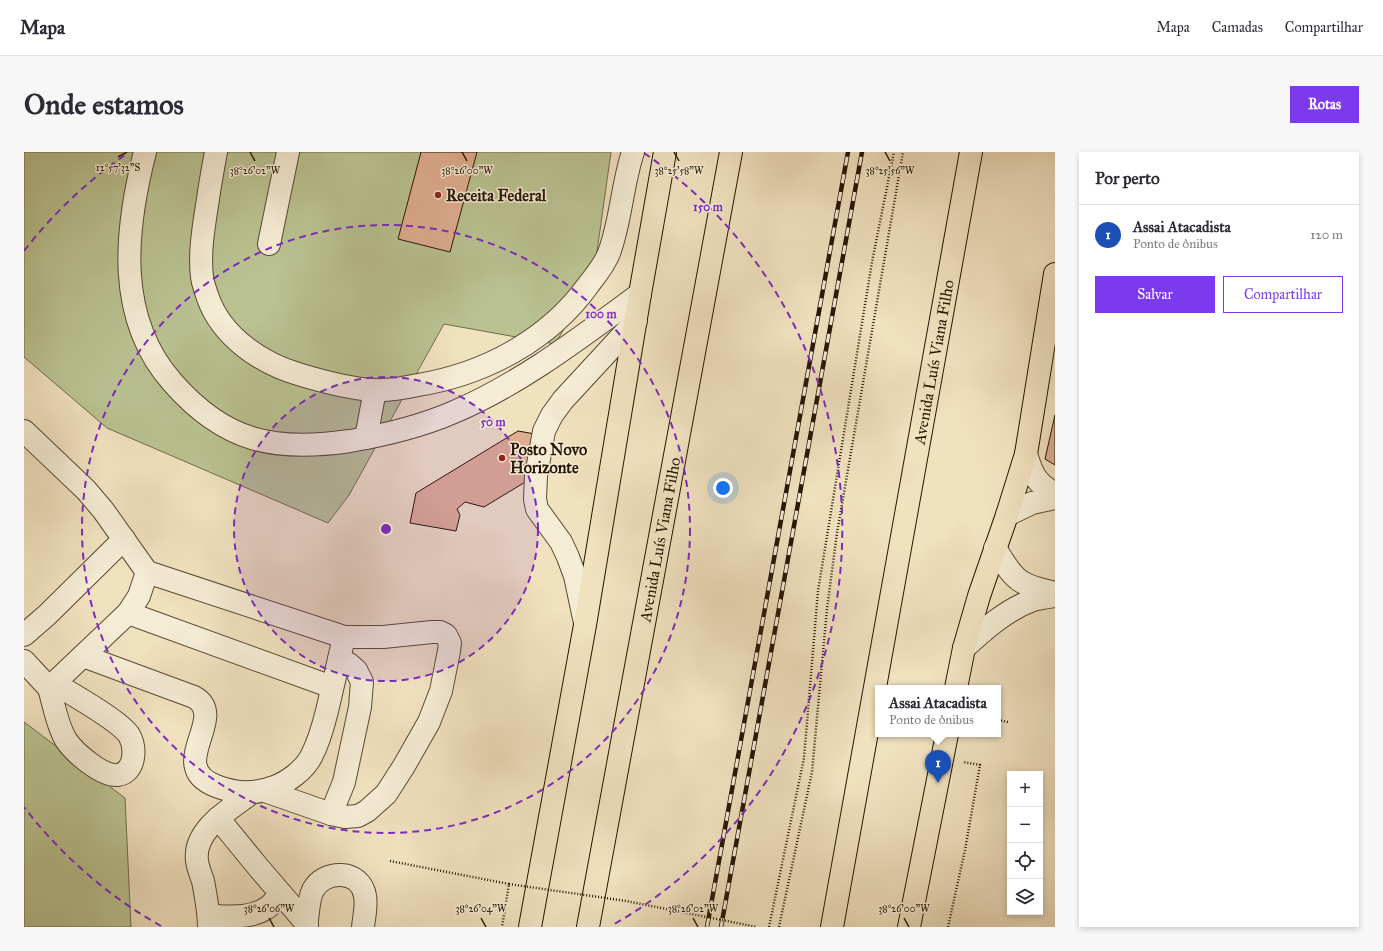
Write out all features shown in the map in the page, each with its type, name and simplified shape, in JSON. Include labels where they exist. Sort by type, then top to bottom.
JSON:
[{"type":"main road","points":[[530,927],[585,625],[665,152]]},
{"type":"main road","name":"Avenida Luís Viana Filho","points":[[588,927],[731,152]]},
{"type":"main road","name":"Avenida Luís Viana Filho","points":[[875,685],[971,152]]},
{"type":"main road","points":[[957,685],[964,648],[979,596],[1026,454],[1055,274]]},
{"type":"main road","name":"Avenida Luís Viana Filho","points":[[832,927],[875,687]]},
{"type":"main road","points":[[909,927],[946,737]]},
{"type":"street","points":[[146,152],[141,168],[132,216],[129,252],[130,291],[137,322],[151,354],[168,378],[186,398],[209,418],[234,432],[266,442],[299,446],[327,444],[366,438],[408,428],[453,412],[490,395],[521,377],[640,294]]},
{"type":"street","points":[[216,152],[204,222],[201,254],[202,278],[209,300],[218,317],[232,335],[250,351],[281,369],[324,382],[375,390],[400,389],[441,382],[482,367],[510,355],[540,336],[562,316],[589,285],[609,254],[632,152]]},
{"type":"street","points":[[269,244],[288,152]]},
{"type":"street","points":[[562,316],[579,338]]},
{"type":"street","points":[[585,625],[575,576],[568,557],[561,542],[537,509],[535,499],[536,476],[544,431],[552,415],[563,400],[636,321]]},
{"type":"street","points":[[441,382],[453,412]]},
{"type":"street","points":[[366,438],[375,390]]},
{"type":"street","points":[[24,431],[86,490],[103,510],[147,572],[344,637],[383,637],[440,632],[446,635],[450,643],[447,666],[441,691],[429,722],[404,766],[386,794],[367,811],[358,816],[345,817],[257,792],[234,792],[203,780],[196,771],[195,763],[196,750],[206,720],[206,711],[200,700],[83,656]]},
{"type":"street","points":[[1026,454],[1031,471],[1037,481],[1046,489],[1055,494]]},
{"type":"street","points":[[1007,514],[1032,503],[1055,498]]},
{"type":"street","points":[[24,635],[124,539]]},
{"type":"street","points":[[995,548],[1006,565],[1022,582],[1055,594]]},
{"type":"street","points":[[24,661],[52,686],[128,613],[139,596],[147,572]]},
{"type":"street","points":[[964,648],[989,626],[1011,611],[1035,600],[1055,594]]},
{"type":"street","points":[[128,613],[332,687]]},
{"type":"street","points":[[281,894],[266,909],[255,914],[209,921],[207,900],[197,860],[198,849],[202,837],[218,818],[257,792],[282,784],[299,772],[310,758],[321,735],[344,637]]},
{"type":"street","points":[[331,814],[344,782],[360,707],[362,682],[356,670],[349,664],[339,659]]},
{"type":"street","points":[[327,710],[358,718]]},
{"type":"street","points":[[218,818],[306,925]]},
{"type":"street","points":[[306,925],[312,892],[318,883],[329,877],[347,875],[356,880],[362,887],[366,896],[363,927]]},
{"type":"path","points":[[770,927],[804,758],[818,591],[872,262],[894,152]]},
{"type":"path","points":[[779,927],[812,772],[827,609],[837,533],[903,152]]},
{"type":"path","points":[[1001,721],[1008,722]]},
{"type":"path","points":[[948,927],[965,850],[980,765],[963,763],[964,756]]},
{"type":"path","points":[[390,861],[509,884],[626,901],[757,927]]},
{"type":"path","points":[[502,927],[509,884]]},
{"type":"green space","points":[[24,152],[611,152],[593,280],[555,344],[444,324],[349,495],[328,523],[107,428],[24,357]]},
{"type":"green space","points":[[24,722],[125,798],[131,927],[24,927]]},
{"type":"building","name":"Receita Federal","points":[[421,152],[477,152],[450,252],[398,239]]},
{"type":"building","points":[[1055,415],[1055,465],[1045,459]]},
{"type":"building","name":"Posto Novo Horizonte","points":[[518,431],[535,434],[527,481],[484,507],[465,502],[457,509],[460,515],[456,531],[410,523],[416,493]]},
{"type":"railway","points":[[707,927],[848,152]]},
{"type":"railway","points":[[721,927],[862,152]]},
{"type":"place","name":"Receita Federal","points":[[438,195]]},
{"type":"place","name":"Posto Novo Horizonte","points":[[502,458]]},
{"type":"place","name":"Assai Atacadista","points":[[938,783]]}]
